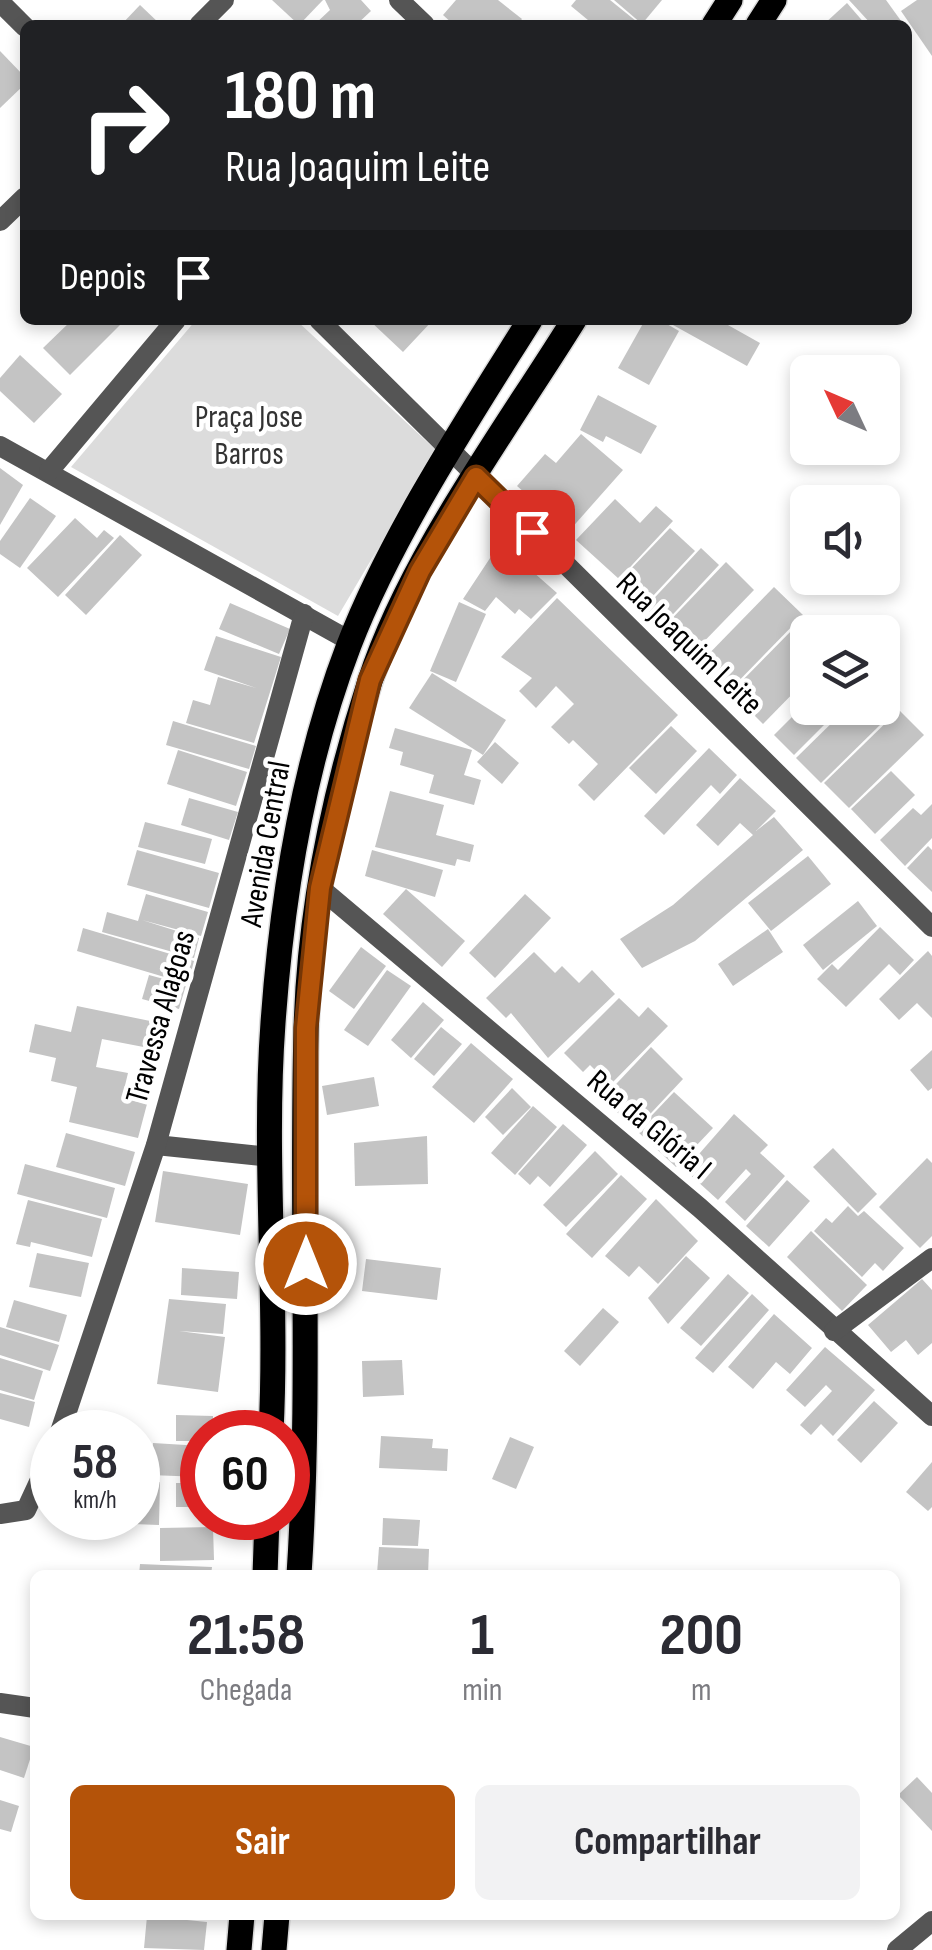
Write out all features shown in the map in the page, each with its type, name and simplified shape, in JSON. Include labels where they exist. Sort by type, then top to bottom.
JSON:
[{"type":"main road","name":"Avenida Central","points":[[273,1410],[272,1026],[285,894],[299,820],[350,640],[450,449],[527,325]]},
{"type":"main road","points":[[299,1570],[306,1370],[306,1028],[320,888],[370,680],[420,571],[571,325]]},
{"type":"main road","points":[[272,1026],[306,1028]]},
{"type":"main road","points":[[265,1570],[267,1540]]},
{"type":"main road","points":[[239,1950],[242,1920]]},
{"type":"main road","points":[[277,1920],[277,1948]]},
{"type":"street","points":[[204,20],[224,0]]},
{"type":"street","points":[[399,0],[420,20]]},
{"type":"street","points":[[0,2],[20,22]]},
{"type":"street","points":[[0,222],[20,202]]},
{"type":"street","points":[[49,471],[172,325]]},
{"type":"street","name":"Rua Joaquim Leite","points":[[323,325],[932,928]]},
{"type":"street","points":[[0,446],[350,640]]},
{"type":"street","name":"Travessa Alagoas","points":[[67,1410],[156,1145],[304,614]]},
{"type":"street","name":"Rua da Glória I","points":[[320,888],[700,1208],[932,1416]]},
{"type":"street","points":[[156,1145],[270,1157]]},
{"type":"street","points":[[834,1331],[932,1258]]},
{"type":"street","points":[[9,1514],[30,1500]]},
{"type":"street","points":[[0,1703],[30,1707]]},
{"type":"street","points":[[898,1950],[932,1922]]},
{"type":"green space","name":"Praça Jose Barros","points":[[192,325],[301,325],[436,450],[338,616],[71,467]]},
{"type":"building","points":[[272,0],[323,0],[304,20],[294,20]]},
{"type":"building","points":[[325,0],[361,0],[371,11],[361,20],[319,20],[330,10]]},
{"type":"building","points":[[456,0],[498,0],[522,19],[448,20],[443,15]]},
{"type":"building","points":[[576,0],[610,0],[635,20],[588,20],[571,6]]},
{"type":"building","points":[[614,0],[662,0],[645,20],[637,20]]},
{"type":"building","points":[[849,0],[886,0],[900,20],[867,20]]},
{"type":"building","points":[[917,0],[932,0],[932,56],[912,27],[912,20],[907,20],[901,11]]},
{"type":"building","points":[[847,3],[862,20],[828,20]]},
{"type":"building","points":[[140,5],[156,20],[126,20]]},
{"type":"building","points":[[0,51],[20,72],[20,89],[0,108]]},
{"type":"building","points":[[67,325],[120,325],[70,375],[43,348]]},
{"type":"building","points":[[374,325],[428,325],[403,352]]},
{"type":"building","points":[[642,325],[669,325],[679,331],[649,385],[618,368]]},
{"type":"building","points":[[673,325],[728,325],[760,343],[747,366]]},
{"type":"building","points":[[20,355],[62,394],[34,423],[0,391],[0,378]]},
{"type":"building","points":[[598,395],[657,426],[641,454],[606,436],[603,442],[580,430]]},
{"type":"building","points":[[581,434],[623,470],[569,531],[517,486],[545,454],[556,463]]},
{"type":"building","points":[[0,468],[23,485],[0,525]]},
{"type":"building","points":[[30,498],[56,516],[20,568],[0,554],[0,541]]},
{"type":"building","points":[[615,499],[640,523],[656,506],[673,521],[619,579],[576,540]]},
{"type":"building","points":[[75,518],[97,538],[104,530],[114,538],[58,597],[27,568]]},
{"type":"building","points":[[670,528],[695,551],[651,598],[626,574]]},
{"type":"building","points":[[120,535],[142,555],[86,615],[65,595]]},
{"type":"building","points":[[500,543],[557,593],[531,619],[519,609],[515,614],[496,597],[485,611],[463,599]]},
{"type":"building","points":[[701,548],[719,565],[663,625],[645,608]]},
{"type":"building","points":[[726,562],[754,590],[689,657],[661,630]]},
{"type":"building","points":[[774,587],[803,615],[790,615],[790,628],[726,694],[697,666]]},
{"type":"building","points":[[557,598],[678,715],[594,801],[578,785],[598,764],[573,740],[569,744],[551,727],[574,704],[556,686],[536,708],[519,691],[532,678],[501,657]]},
{"type":"building","points":[[459,602],[486,614],[456,682],[430,671]]},
{"type":"building","points":[[230,603],[290,629],[279,654],[219,629]]},
{"type":"building","points":[[790,632],[790,696],[763,724],[731,692]]},
{"type":"building","points":[[216,636],[281,657],[254,743],[186,723],[193,700],[210,705],[218,677],[256,688],[204,670]]},
{"type":"building","points":[[432,673],[506,720],[483,755],[409,708]]},
{"type":"building","points":[[900,711],[924,735],[849,808],[824,783],[884,725],[900,725]]},
{"type":"building","points":[[790,719],[790,725],[824,725],[794,755],[774,735]]},
{"type":"building","points":[[173,721],[256,746],[249,769],[166,745]]},
{"type":"building","points":[[830,725],[880,725],[821,783],[796,758]]},
{"type":"building","points":[[671,726],[697,751],[656,794],[629,768]]},
{"type":"building","points":[[395,728],[472,750],[464,775],[481,780],[474,805],[429,793],[434,775],[400,765],[403,752],[389,748]]},
{"type":"building","points":[[495,742],[519,763],[502,784],[477,762]]},
{"type":"building","points":[[709,748],[737,775],[720,794],[711,785],[664,835],[644,816]]},
{"type":"building","points":[[178,750],[247,772],[236,806],[167,784]]},
{"type":"building","points":[[891,771],[915,795],[875,834],[851,809]]},
{"type":"building","points":[[740,778],[776,811],[756,831],[774,817],[803,850],[695,941],[642,968],[620,939],[673,905],[753,835],[740,823],[718,846],[696,825]]},
{"type":"building","points":[[390,791],[444,805],[436,835],[474,845],[470,862],[457,859],[455,866],[375,847]]},
{"type":"building","points":[[189,798],[238,812],[229,840],[181,825]]},
{"type":"building","points":[[932,804],[932,838],[905,866],[880,840],[913,808],[921,815]]},
{"type":"building","points":[[145,822],[212,839],[205,864],[138,847]]},
{"type":"building","points":[[928,846],[932,850],[932,892],[907,868]]},
{"type":"building","points":[[137,850],[219,873],[209,908],[127,885]]},
{"type":"building","points":[[372,850],[443,870],[435,897],[365,876]]},
{"type":"building","points":[[808,856],[831,884],[771,931],[748,903]]},
{"type":"building","points":[[406,889],[465,941],[442,967],[383,914]]},
{"type":"building","points":[[146,894],[208,912],[201,936],[142,920],[199,938],[194,958],[102,932],[107,912],[138,921]]},
{"type":"building","points":[[525,894],[551,918],[495,978],[469,953]]},
{"type":"building","points":[[858,901],[877,926],[823,970],[803,945]]},
{"type":"building","points":[[880,927],[914,960],[900,975],[889,964],[846,1007],[817,979],[832,964],[838,970]]},
{"type":"building","points":[[83,928],[194,961],[188,984],[77,951]]},
{"type":"building","points":[[768,929],[783,952],[733,986],[718,964]]},
{"type":"building","points":[[361,947],[386,966],[354,1009],[329,991]]},
{"type":"building","points":[[928,951],[932,956],[932,1018],[917,1003],[899,1020],[879,999]]},
{"type":"building","points":[[534,952],[555,973],[562,966],[579,983],[592,970],[615,994],[548,1058],[511,1013],[506,1018],[486,998]]},
{"type":"building","points":[[387,970],[411,986],[368,1046],[344,1030]]},
{"type":"building","points":[[149,975],[186,985],[179,1009],[142,999]]},
{"type":"building","points":[[619,998],[639,1017],[648,1007],[668,1026],[610,1085],[590,1065],[583,1072],[564,1053]]},
{"type":"building","points":[[423,1002],[444,1020],[411,1058],[391,1040]]},
{"type":"building","points":[[77,1006],[160,1023],[154,1049],[102,1039],[96,1067],[128,1073],[122,1098],[147,1104],[138,1138],[69,1122],[77,1087],[51,1081],[56,1058],[29,1052],[35,1024],[71,1032]]},
{"type":"building","points":[[441,1027],[462,1044],[434,1076],[414,1059]]},
{"type":"building","points":[[471,1043],[513,1079],[474,1123],[432,1087]]},
{"type":"building","points":[[651,1047],[683,1079],[636,1129],[602,1099]]},
{"type":"building","points":[[932,1050],[932,1088],[928,1091],[910,1070]]},
{"type":"building","points":[[374,1077],[379,1106],[327,1115],[322,1086]]},
{"type":"building","points":[[512,1088],[531,1107],[503,1135],[485,1117]]},
{"type":"building","points":[[674,1092],[713,1128],[676,1167],[637,1131]]},
{"type":"building","points":[[533,1106],[557,1127],[515,1175],[491,1153]]},
{"type":"building","points":[[734,1114],[768,1145],[760,1153],[785,1176],[745,1221],[725,1202],[751,1174],[746,1169],[718,1200],[685,1170]]},
{"type":"building","points":[[563,1124],[587,1145],[550,1187],[538,1176],[530,1185],[518,1174]]},
{"type":"building","points":[[66,1133],[135,1152],[125,1186],[56,1167]]},
{"type":"building","points":[[427,1136],[428,1184],[355,1186],[354,1143]]},
{"type":"building","points":[[833,1148],[877,1194],[858,1213],[813,1167]]},
{"type":"building","points":[[595,1151],[618,1174],[566,1227],[543,1205]]},
{"type":"building","points":[[927,1158],[932,1163],[932,1236],[920,1248],[879,1207]]},
{"type":"building","points":[[25,1164],[115,1188],[107,1218],[17,1194]]},
{"type":"building","points":[[163,1171],[248,1184],[240,1235],[155,1222]]},
{"type":"building","points":[[621,1175],[647,1199],[592,1258],[566,1234]]},
{"type":"building","points":[[787,1180],[810,1201],[769,1247],[746,1226]]},
{"type":"building","points":[[656,1199],[698,1241],[658,1284],[639,1266],[629,1277],[605,1256]]},
{"type":"building","points":[[28,1200],[102,1219],[92,1257],[31,1242],[30,1247],[16,1244]]},
{"type":"building","points":[[848,1206],[858,1216],[864,1211],[904,1248],[883,1271],[875,1263],[862,1277],[814,1231],[826,1218],[832,1223]]},
{"type":"building","points":[[811,1231],[867,1285],[842,1311],[787,1257]]},
{"type":"building","points":[[37,1253],[89,1263],[81,1297],[29,1287]]},
{"type":"building","points":[[686,1256],[710,1278],[668,1324],[648,1298]]},
{"type":"building","points":[[366,1259],[441,1268],[437,1300],[362,1291]]},
{"type":"building","points":[[182,1268],[239,1272],[237,1299],[181,1295]]},
{"type":"building","points":[[728,1274],[749,1293],[701,1346],[680,1328]]},
{"type":"building","points":[[922,1279],[932,1290],[932,1343],[918,1355],[906,1340],[891,1352],[868,1325]]},
{"type":"building","points":[[752,1294],[769,1310],[713,1373],[695,1358]]},
{"type":"building","points":[[169,1299],[226,1304],[223,1334],[179,1331],[225,1337],[218,1392],[157,1384]]},
{"type":"building","points":[[14,1300],[67,1315],[59,1342],[6,1327]]},
{"type":"building","points":[[603,1308],[619,1322],[580,1366],[564,1351]]},
{"type":"building","points":[[774,1314],[812,1348],[790,1374],[776,1362],[753,1389],[728,1367]]},
{"type":"building","points":[[0,1327],[59,1345],[50,1371],[0,1355]]},
{"type":"building","points":[[825,1347],[875,1390],[833,1436],[821,1424],[811,1435],[800,1425],[832,1391],[826,1385],[805,1407],[786,1390]]},
{"type":"building","points":[[0,1358],[43,1371],[34,1400],[0,1390]]},
{"type":"building","points":[[402,1360],[404,1395],[363,1397],[362,1361]]},
{"type":"building","points":[[0,1393],[35,1402],[29,1427],[0,1419]]},
{"type":"building","points":[[874,1401],[898,1423],[861,1463],[837,1440]]},
{"type":"building","points":[[176,1415],[180,1415],[180,1441],[176,1441]]},
{"type":"building","points":[[381,1436],[433,1439],[432,1448],[448,1449],[447,1471],[379,1468]]},
{"type":"building","points":[[510,1437],[534,1447],[516,1489],[492,1479]]},
{"type":"building","points":[[160,1443],[180,1445],[180,1476],[160,1475]]},
{"type":"building","points":[[932,1462],[932,1507],[928,1511],[906,1492]]},
{"type":"building","points":[[176,1483],[180,1483],[180,1507],[176,1507]]},
{"type":"building","points":[[383,1518],[420,1520],[418,1546],[382,1545]]},
{"type":"building","points":[[160,1528],[180,1528],[180,1540],[213,1540],[214,1560],[160,1561]]},
{"type":"building","points":[[379,1547],[429,1549],[428,1570],[377,1570]]},
{"type":"building","points":[[140,1564],[212,1567],[212,1570],[139,1570]]},
{"type":"building","points":[[0,1737],[30,1746],[24,1778],[0,1770]]},
{"type":"building","points":[[917,1777],[932,1793],[932,1831],[900,1797]]},
{"type":"building","points":[[0,1800],[19,1806],[11,1832],[0,1829]]},
{"type":"building","points":[[147,1920],[207,1922],[204,1950],[144,1948]]},
{"type":"route","points":[[306,1264],[306,1028],[320,888],[370,680],[420,571],[476,477],[532,532]]}]
